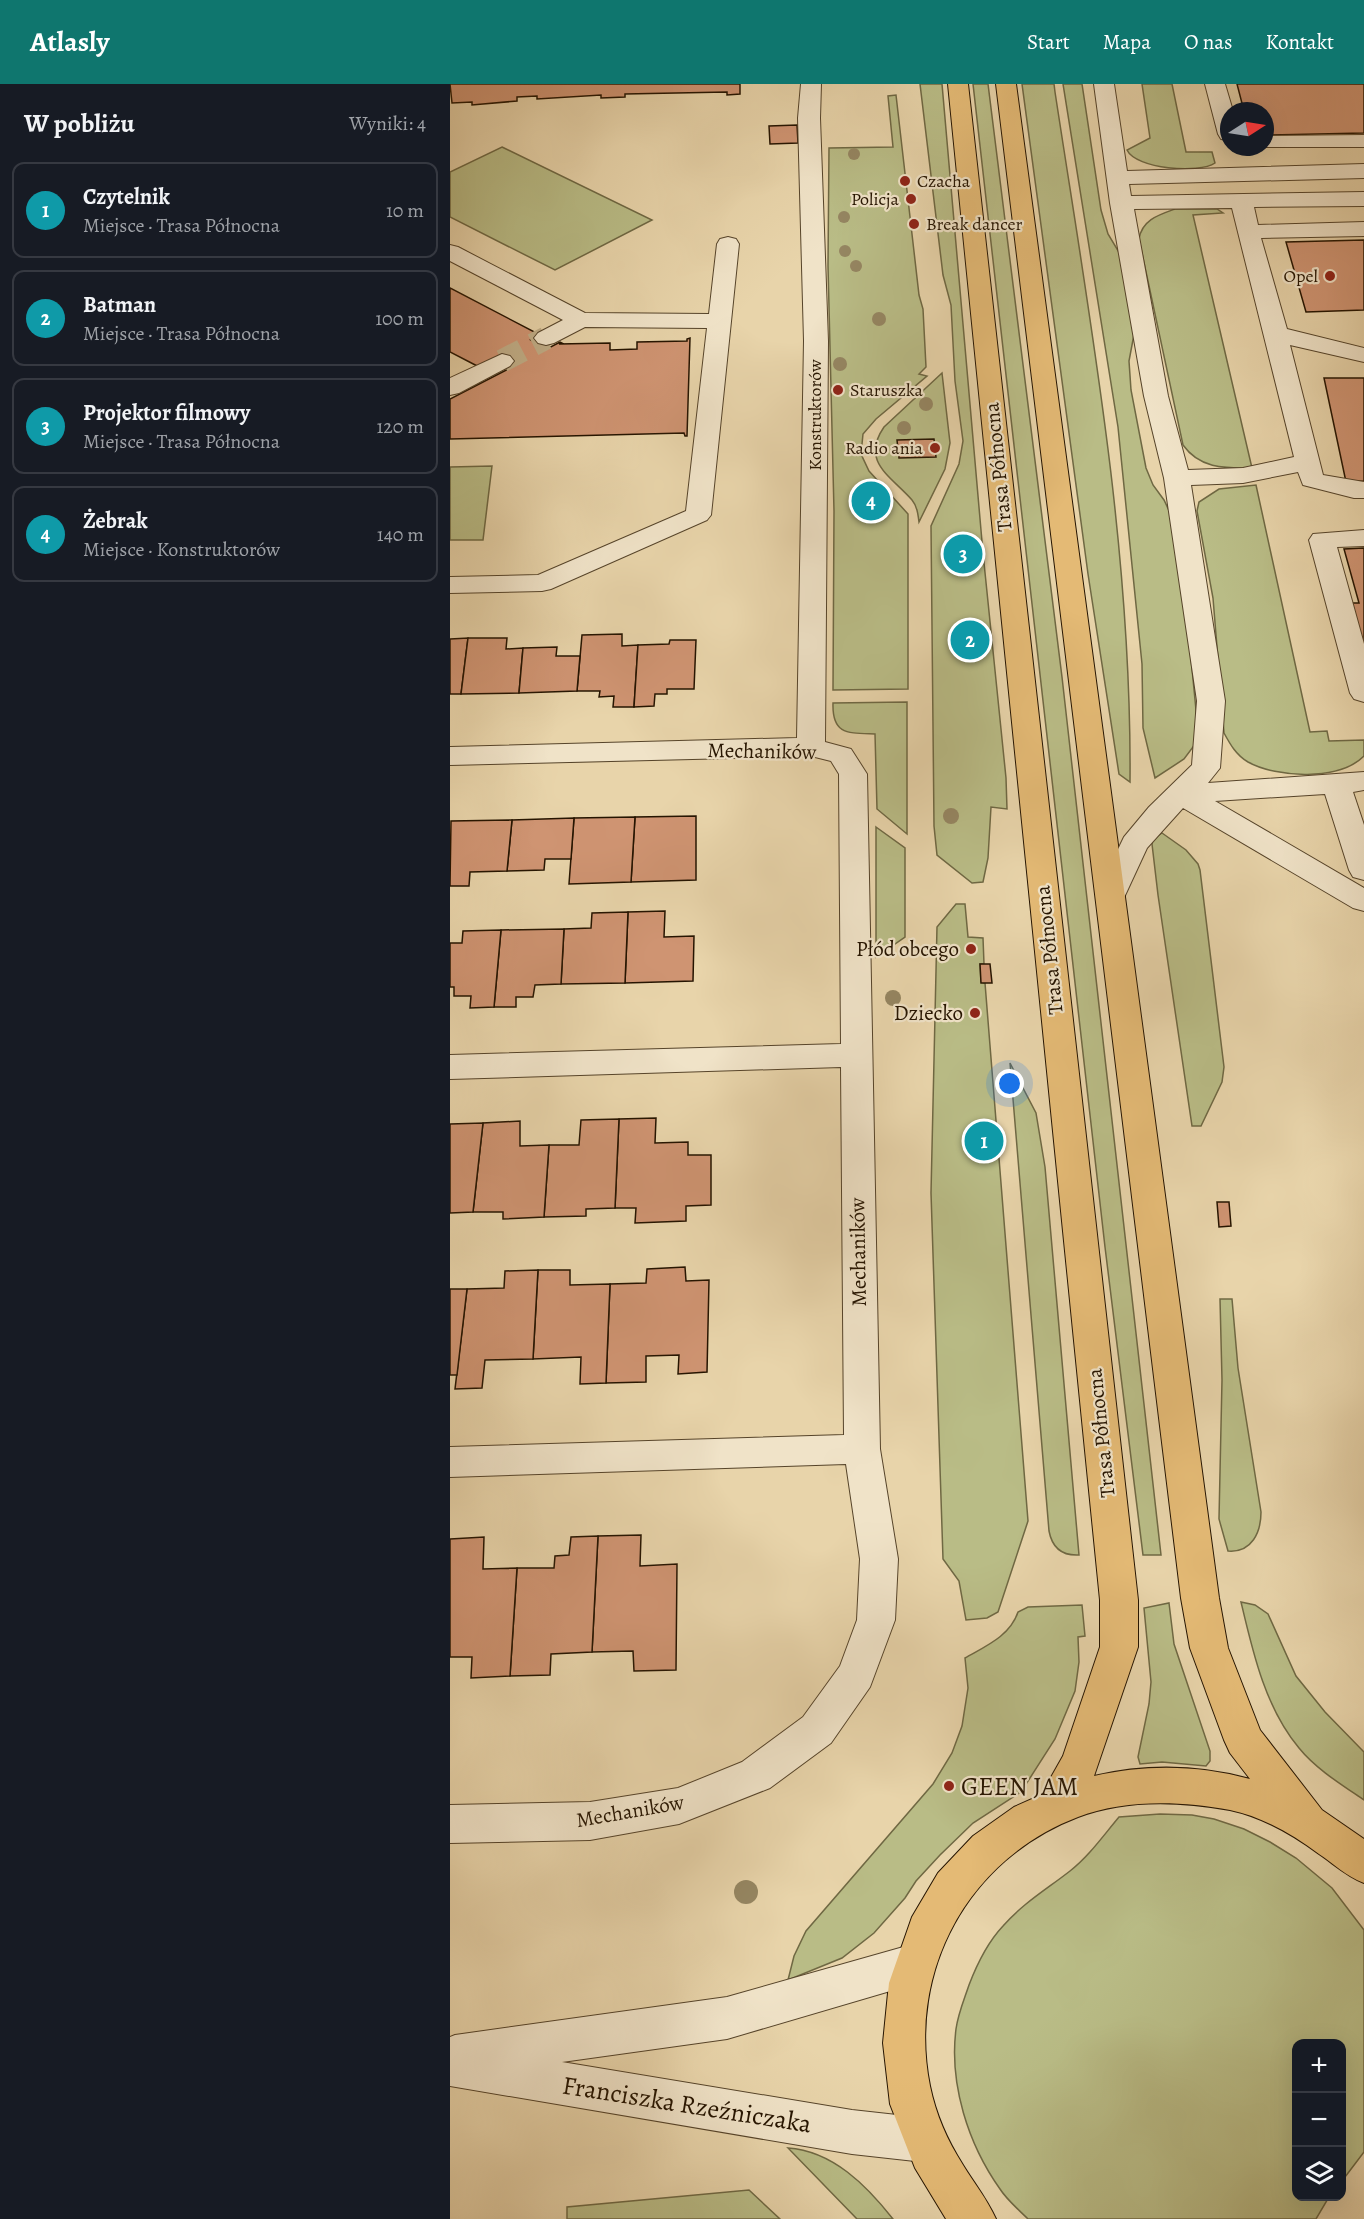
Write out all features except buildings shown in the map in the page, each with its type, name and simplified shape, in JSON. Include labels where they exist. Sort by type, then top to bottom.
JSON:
[{"type":"main road","name":"Trasa Północna","points":[[958,84],[1119,1600],[1119,1647],[1081,1762],[1057,1804]]},
{"type":"main road","points":[[1006,84],[1200,1598],[1209,1648],[1244,1740],[1307,1822]]},
{"type":"main road","points":[[973,2219],[947,2184],[924,2140],[910,2095],[904,2047],[905,2005],[914,1964],[928,1926],[949,1891],[974,1860],[1005,1834],[1057,1804],[1112,1789],[1144,1784],[1187,1785],[1230,1792],[1270,1805],[1307,1822],[1339,1843],[1364,1864]]},
{"type":"street","name":"Konstruktorów","points":[[811,84],[809,118],[816,341],[811,747]]},
{"type":"street","points":[[1104,84],[1121,203],[1156,396],[1177,478],[1211,701],[1206,768],[1159,814],[1134,844],[1111,895]]},
{"type":"street","points":[[1215,84],[1220,102]]},
{"type":"street","points":[[1117,178],[1357,171],[1339,141]]},
{"type":"street","points":[[1274,142],[1364,141]]},
{"type":"street","points":[[1235,156],[1239,174]]},
{"type":"street","points":[[1121,203],[1364,199]]},
{"type":"street","points":[[1242,201],[1312,480],[1354,490],[1364,490]]},
{"type":"street","points":[[1248,232],[1364,229]]},
{"type":"street","points":[[450,585],[543,583],[698,515],[728,244]]},
{"type":"street","points":[[450,252],[581,320],[720,321]]},
{"type":"street","points":[[546,338],[581,320]]},
{"type":"street","points":[[1276,334],[1364,355]]},
{"type":"street","points":[[450,388],[502,361]]},
{"type":"street","points":[[1177,478],[1253,476],[1280,471],[1308,461]]},
{"type":"street","points":[[1364,538],[1322,540],[1364,693]]},
{"type":"street","name":"Mechaników","points":[[450,756],[811,747],[841,755],[853,774],[861,1449],[879,1559],[876,1620],[856,1674],[817,1730],[756,1775],[679,1806],[590,1821],[450,1824]]},
{"type":"street","points":[[1181,794],[1350,782],[1364,870]]},
{"type":"street","points":[[1181,794],[1364,901]]},
{"type":"street","points":[[450,1067],[857,1055]]},
{"type":"street","points":[[450,1462],[861,1449]]},
{"type":"street","name":"Franciszka Rzeźniczaka","points":[[450,2057],[727,2018],[914,1964]]},
{"type":"street","name":"Franciszka Rzeźniczaka","points":[[450,2065],[852,2132],[924,2140]]},
{"type":"green space","points":[[920,84],[942,84],[983,553],[1006,778],[1007,809],[991,807],[988,858],[983,882],[972,883],[937,855],[934,826],[931,526],[959,464],[963,441],[955,381],[951,305],[943,275]]},
{"type":"green space","points":[[973,84],[988,84],[1062,677],[1161,1555],[1143,1555],[1105,1247]]},
{"type":"green space","points":[[1022,84],[1054,84],[1095,350],[1116,522],[1129,695],[1130,782],[1119,774],[1088,574]]},
{"type":"green space","points":[[1063,84],[1082,84],[1101,210],[1108,234],[1123,259],[1135,329],[1129,361],[1131,390],[1146,468],[1173,519],[1190,648],[1196,710],[1196,743],[1184,759],[1155,778],[1143,728],[1142,664],[1118,427]]},
{"type":"green space","points":[[1142,84],[1172,84],[1186,152],[1212,152],[1215,163],[1196,168],[1168,168],[1142,162],[1127,150],[1150,138]]},
{"type":"green space","points":[[896,95],[919,295],[923,309],[926,367],[919,374],[927,376],[876,419],[863,434],[861,454],[869,471],[908,514],[908,689],[833,690],[834,511],[828,266],[829,148],[893,147],[888,96]]},
{"type":"green space","points":[[502,147],[652,220],[555,270],[450,217],[450,172]]},
{"type":"green space","points":[[1175,209],[1217,209],[1223,213],[1193,215],[1252,468],[1223,467],[1205,463],[1197,459],[1183,445],[1139,239],[1147,223]]},
{"type":"green space","points":[[942,373],[950,443],[945,469],[919,522],[914,502],[881,468],[875,450],[877,439],[884,427]]},
{"type":"green space","points":[[492,466],[483,540],[450,540],[450,467]]},
{"type":"green space","points":[[1256,485],[1310,732],[1327,731],[1329,741],[1364,740],[1364,756],[1339,770],[1291,774],[1260,767],[1240,756],[1224,733],[1213,598],[1197,511],[1199,502],[1219,489]]},
{"type":"green space","points":[[907,702],[907,834],[877,809],[875,734],[850,732],[839,727],[833,713],[833,703]]},
{"type":"green space","points":[[876,827],[905,848],[905,937],[876,957]]},
{"type":"green space","points":[[1162,833],[1186,850],[1198,864],[1200,870],[1224,1067],[1222,1082],[1201,1126],[1192,1126],[1158,895],[1152,844],[1153,839]]},
{"type":"green space","points":[[956,904],[965,904],[968,937],[983,938],[984,964],[980,964],[981,982],[985,983],[1028,1521],[998,1612],[987,1618],[966,1620],[959,1581],[943,1559],[931,1193],[937,927]]},
{"type":"green space","points":[[1010,1063],[1036,1113],[1045,1167],[1079,1555],[1067,1554],[1058,1549],[1052,1542],[1049,1531]]},
{"type":"green space","points":[[1220,1299],[1232,1299],[1238,1368],[1261,1512],[1261,1520],[1254,1540],[1243,1549],[1236,1551],[1228,1551],[1219,1519],[1222,1380]]},
{"type":"green space","points":[[1241,1602],[1255,1605],[1268,1614],[1296,1676],[1325,1712],[1364,1752],[1364,1800],[1313,1763],[1287,1732],[1262,1679]]},
{"type":"green space","points":[[1169,1603],[1174,1644],[1210,1751],[1210,1761],[1206,1766],[1162,1762],[1140,1764],[1138,1757],[1151,1682],[1144,1608]]},
{"type":"green space","points":[[1082,1605],[1085,1636],[1078,1637],[1079,1662],[1075,1691],[1055,1739],[1021,1792],[973,1823],[916,1881],[905,1898],[874,1933],[842,1958],[788,1980],[794,1956],[806,1931],[933,1784],[952,1753],[962,1726],[968,1688],[965,1658],[1003,1634],[1018,1612],[1028,1607]]},
{"type":"green space","points":[[1160,1814],[1192,1815],[1214,1819],[1244,1829],[1296,1858],[1332,1888],[1364,1930],[1364,2152],[1346,2176],[1346,2039],[1292,2039],[1292,2201],[1327,2201],[1316,2219],[1028,2219],[1000,2189],[979,2153],[963,2113],[955,2071],[956,2029],[969,1985],[987,1947],[1010,1918],[1083,1859],[1119,1817]]},
{"type":"green space","points":[[788,2148],[820,2156],[848,2172],[872,2194],[893,2219],[857,2219]]},
{"type":"green space","points":[[749,2190],[780,2219],[567,2219],[567,2207]]},
{"type":"tunnel","points":[[502,361],[546,338]]},
{"type":"place","name":"Czacha","points":[[905,181]]},
{"type":"place","name":"Policja","points":[[911,199]]},
{"type":"place","name":"Break dancer","points":[[914,224]]},
{"type":"place","name":"Opel","points":[[1330,276]]},
{"type":"place","name":"Staruszka","points":[[838,390]]},
{"type":"place","name":"Radio ania","points":[[935,448]]},
{"type":"place","name":"Żebrak","points":[[871,501]]},
{"type":"place","name":"Projektor filmowy","points":[[963,554]]},
{"type":"place","name":"Batman","points":[[970,640]]},
{"type":"place","name":"Płód obcego","points":[[971,949]]},
{"type":"place","name":"Dziecko","points":[[975,1013]]},
{"type":"place","name":"Czytelnik","points":[[984,1141]]},
{"type":"place","name":"GEEN JAM","points":[[949,1786]]}]
